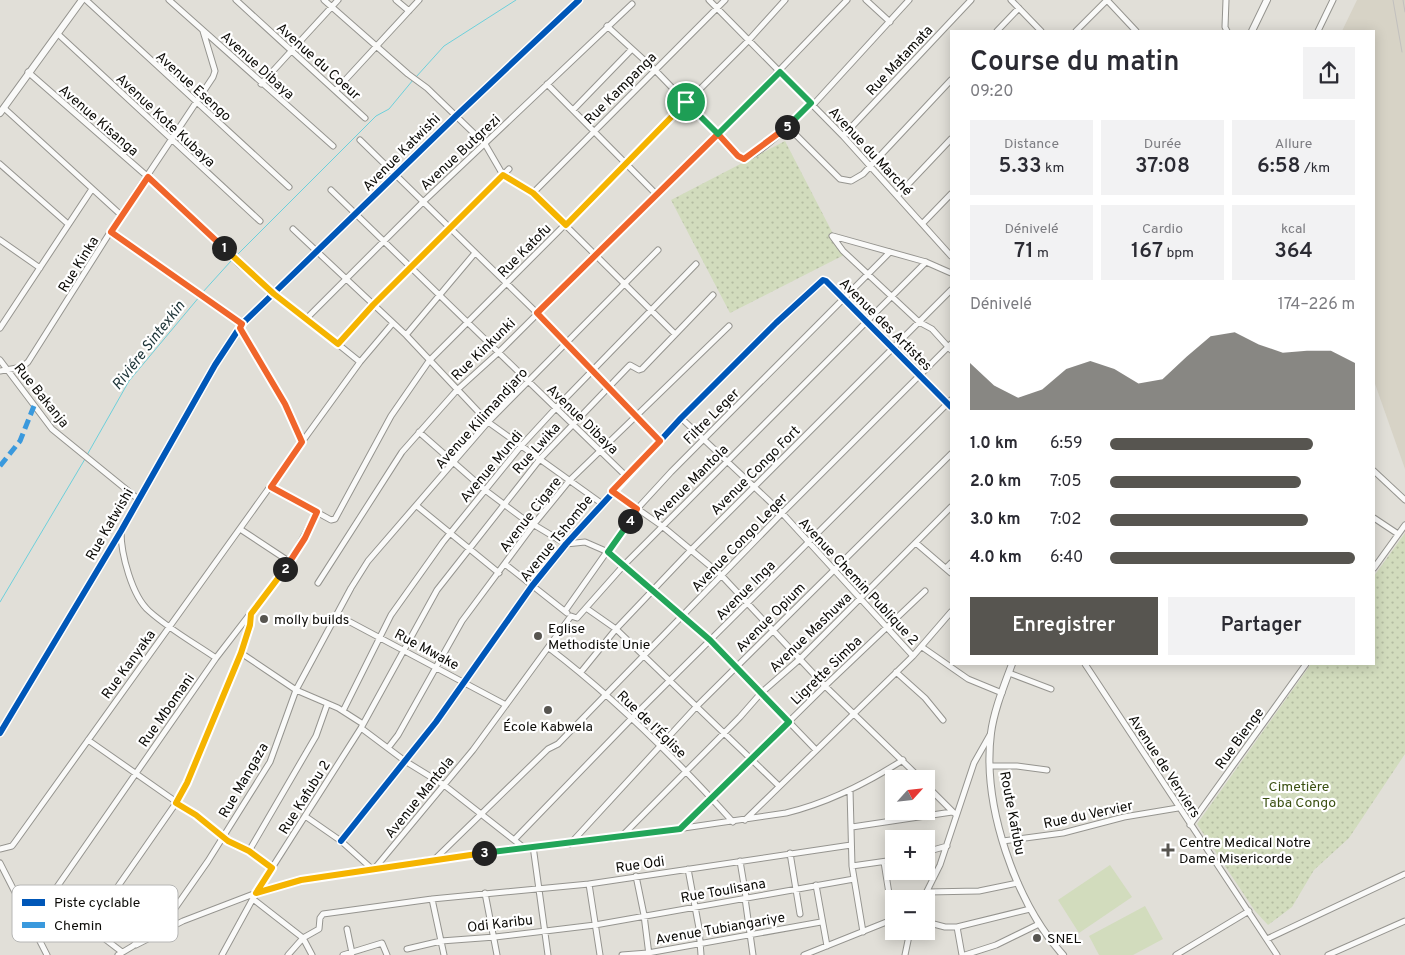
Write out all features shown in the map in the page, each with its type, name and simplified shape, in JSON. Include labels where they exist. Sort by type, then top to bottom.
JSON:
[{"type":"main road","points":[[2,110],[82,0]]},
{"type":"main road","points":[[1252,30],[1267,0]]},
{"type":"main road","name":"Route Kafubu","points":[[1012,665],[991,733],[991,766],[1003,841],[1030,910],[1063,955]]},
{"type":"street","name":"Avenue Esengo","points":[[86,0],[289,187]]},
{"type":"street","name":"Avenue Dibaya","points":[[169,0],[261,84],[333,146]]},
{"type":"street","name":"Avenue du Coeur","points":[[236,0],[365,118]]},
{"type":"street","points":[[324,0],[408,74],[428,88],[485,144],[503,175],[533,193],[675,334]]},
{"type":"street","points":[[261,84],[338,0]]},
{"type":"street","points":[[396,0],[409,11]]},
{"type":"street","points":[[336,90],[420,0]]},
{"type":"street","name":"Avenue Katwishi","points":[[241,326],[456,116],[579,0]]},
{"type":"street","name":"Avenue du Marché","points":[[709,0],[843,136],[950,252]]},
{"type":"street","name":"Rue Kampanga","points":[[533,193],[654,69],[725,0]]},
{"type":"street","name":"Rue Katofu","points":[[317,512],[333,520],[373,453],[391,416],[429,361],[566,225],[785,0]]},
{"type":"street","name":"Rue Kinkunki","points":[[318,583],[392,466],[419,432],[457,390],[499,352],[780,72],[846,0]]},
{"type":"street","points":[[866,0],[890,22]]},
{"type":"street","points":[[607,26],[654,69],[738,156],[744,159],[788,127],[812,104],[909,0]]},
{"type":"street","name":"Rue Matamata","points":[[843,136],[971,0]]},
{"type":"street","points":[[1011,0],[1040,30]]},
{"type":"street","points":[[1077,30],[1107,0],[1135,30]]},
{"type":"street","points":[[1226,0],[1226,30]]},
{"type":"street","points":[[1318,30],[1333,0]]},
{"type":"street","name":"Avenue Butgrezi","points":[[306,319],[423,202],[632,4]]},
{"type":"street","points":[[998,30],[1019,8]]},
{"type":"street","name":"Rue Kinka","points":[[0,371],[22,367],[28,362],[121,215],[172,141],[215,71],[202,31]]},
{"type":"street","name":"Avenue Kote Kubaya","points":[[58,34],[260,222]]},
{"type":"street","points":[[573,110],[632,49]]},
{"type":"street","name":"Avenue Kisanga","points":[[28,72],[148,177],[240,265],[360,362]]},
{"type":"street","points":[[788,127],[843,181],[855,180],[871,166],[950,81]]},
{"type":"street","points":[[547,84],[656,194]]},
{"type":"street","points":[[2,110],[121,215]]},
{"type":"street","points":[[898,195],[950,139]]},
{"type":"street","points":[[360,140],[537,313],[660,441]]},
{"type":"street","points":[[0,164],[68,224]]},
{"type":"street","points":[[338,344],[373,305],[509,169]]},
{"type":"street","points":[[0,328],[92,188]]},
{"type":"street","name":"Avenue Dibaya","points":[[332,190],[626,476]]},
{"type":"street","points":[[923,223],[950,195]]},
{"type":"street","points":[[293,228],[406,335],[488,422],[601,503]]},
{"type":"street","points":[[111,232],[241,326],[285,404],[302,442]]},
{"type":"street","points":[[950,273],[926,262],[832,236],[843,251],[870,274],[919,322],[932,329],[950,347]]},
{"type":"street","points":[[0,240],[40,268]]},
{"type":"street","name":"Avenue Kilimandjaro","points":[[337,615],[351,588],[368,562],[488,422],[658,250]]},
{"type":"street","name":"Filtre Leger","points":[[565,611],[637,509],[703,439],[890,252]]},
{"type":"street","points":[[406,335],[475,253]]},
{"type":"street","name":"Avenue Mantola","points":[[373,868],[444,785],[549,648],[571,616],[576,619],[662,526],[926,262]]},
{"type":"street","name":"Avenue Mundi","points":[[343,711],[391,615],[415,579],[451,533],[521,446],[696,264]]},
{"type":"street","name":"Avenue des Artistes","points":[[824,280],[920,376],[950,403]]},
{"type":"street","name":"Avenue Tshombe","points":[[341,841],[405,761],[532,586],[601,503],[681,418],[776,323],[824,280]]},
{"type":"street","name":"Avenue Congo Fort","points":[[581,672],[616,629],[691,550],[950,291]]},
{"type":"street","name":"Rue Lwika","points":[[404,649],[437,590],[540,459],[630,365],[639,370],[642,369],[712,295]]},
{"type":"street","name":"Rue Kanyaka","points":[[0,849],[12,846],[15,842],[360,362],[393,323]]},
{"type":"street","name":"Rue Katwishi","points":[[0,733],[215,366],[241,326]]},
{"type":"street","name":"Avenue Cigare","points":[[388,748],[398,735],[462,621],[534,524],[569,481],[729,326]]},
{"type":"street","name":"Avenue Congo Leger","points":[[436,859],[548,749],[558,744],[782,513],[950,347]]},
{"type":"street","name":"Rue Bakanja","points":[[0,360],[52,429],[138,499]]},
{"type":"street","name":"Avenue Inga","points":[[514,840],[631,719],[950,403]]},
{"type":"street","name":"Avenue Chemin Publique 2","points":[[681,418],[782,513],[913,656]]},
{"type":"street","points":[[419,432],[453,464],[485,490],[534,524],[566,544],[585,542],[608,552],[710,640],[816,750]]},
{"type":"street","name":"Avenue Opium","points":[[570,844],[696,707],[950,455]]},
{"type":"street","points":[[1375,472],[1405,500]]},
{"type":"street","points":[[271,487],[317,512]]},
{"type":"street","points":[[612,491],[662,526],[721,575],[801,658],[825,686],[912,770]]},
{"type":"street","points":[[417,506],[499,573]]},
{"type":"street","name":"Avenue Mashuwa","points":[[621,837],[724,734],[761,693],[801,658],[950,509]]},
{"type":"street","name":"Rue Mbomani","points":[[58,885],[216,658],[290,562],[317,512]]},
{"type":"street","points":[[1375,519],[1398,534]]},
{"type":"street","points":[[1375,566],[1405,524]]},
{"type":"street","points":[[240,529],[290,562]]},
{"type":"street","points":[[120,531],[122,552],[141,601],[149,611],[216,658]]},
{"type":"street","points":[[916,543],[950,572]]},
{"type":"street","points":[[505,564],[571,616]]},
{"type":"street","points":[[946,568],[950,564]]},
{"type":"street","name":"Ligrette Simba","points":[[680,829],[825,686],[925,591]]},
{"type":"street","points":[[586,608],[616,629],[779,786]]},
{"type":"street","points":[[744,821],[922,647],[950,613]]},
{"type":"street","points":[[120,885],[176,803],[187,783],[241,653],[250,625],[251,614]]},
{"type":"street","name":"Rue Mwake","points":[[337,615],[506,705]]},
{"type":"street","name":"Rue Mangaza","points":[[178,905],[223,838],[274,753],[296,690],[337,615]]},
{"type":"street","points":[[922,647],[968,679],[1002,693]]},
{"type":"street","name":"Rue de l'Église","points":[[549,648],[581,672],[605,694],[686,772],[732,822]]},
{"type":"street","name":"Rue Kafubu 2","points":[[222,955],[256,893],[362,726],[404,649]]},
{"type":"street","points":[[241,653],[296,690],[343,711],[405,761],[444,785],[523,847]]},
{"type":"street","name":"Avenue de Verviers","points":[[1086,665],[1178,808],[1277,955]]},
{"type":"street","name":"Rue Bienge","points":[[1190,825],[1305,665]]},
{"type":"street","points":[[896,672],[925,698],[943,720]]},
{"type":"street","points":[[1009,673],[1051,689]]},
{"type":"street","points":[[249,851],[316,736],[327,705]]},
{"type":"street","points":[[927,890],[947,846],[954,813],[974,763],[991,733]]},
{"type":"street","points":[[88,740],[135,775],[196,815],[223,838],[249,851],[272,868]]},
{"type":"street","points":[[178,923],[256,893],[301,880],[523,847],[570,844],[744,821],[802,810],[872,780],[903,760]]},
{"type":"street","points":[[991,766],[1023,766],[1047,770]]},
{"type":"street","points":[[850,790],[852,866],[863,932]]},
{"type":"street","points":[[935,794],[954,813]]},
{"type":"street","name":"Rue du Vervier","points":[[1003,841],[1063,833],[1124,817],[1178,808]]},
{"type":"street","points":[[852,827],[954,813]]},
{"type":"street","points":[[305,816],[341,841],[373,868]]},
{"type":"street","name":"Rue Odi","points":[[303,938],[319,929],[320,918],[323,914],[432,898],[538,887],[589,884],[851,845]]},
{"type":"street","points":[[533,846],[548,955]]},
{"type":"street","points":[[935,849],[947,846]]},
{"type":"street","points":[[790,853],[800,914]]},
{"type":"street","points":[[740,861],[753,955]]},
{"type":"street","points":[[852,866],[884,862],[888,890]]},
{"type":"street","points":[[0,863],[12,886]]},
{"type":"street","points":[[688,869],[701,955]]},
{"type":"street","points":[[1267,938],[1405,874]]},
{"type":"street","points":[[636,876],[644,915],[648,954]]},
{"type":"street","name":"Rue Toulisana","points":[[595,925],[854,879]]},
{"type":"street","points":[[935,892],[979,891],[1018,883]]},
{"type":"street","points":[[589,884],[600,955]]},
{"type":"street","points":[[816,885],[821,922],[827,946]]},
{"type":"street","points":[[485,893],[497,955]]},
{"type":"street","points":[[432,898],[444,955]]},
{"type":"street","points":[[253,899],[303,938],[312,955]]},
{"type":"street","points":[[935,924],[957,927],[1030,910]]},
{"type":"street","points":[[1176,955],[1248,911]]},
{"type":"street","points":[[1328,955],[1405,921]]},
{"type":"street","name":"Avenue Tubiangariye","points":[[622,955],[648,954],[821,922]]},
{"type":"street","points":[[804,955],[885,922]]},
{"type":"street","points":[[957,927],[964,955],[996,945],[1039,924]]},
{"type":"street","name":"Odi Karibu","points":[[407,950],[441,941],[495,937],[544,929],[595,925]]},
{"type":"street","points":[[347,929],[352,953]]},
{"type":"street","points":[[288,955],[303,938]]},
{"type":"street","points":[[898,955],[905,954],[908,940]]},
{"type":"street","points":[[40,942],[47,955]]},
{"type":"street","points":[[106,942],[120,954]]},
{"type":"street","name":"Rue Mangaza","points":[[120,954],[137,942]]},
{"type":"street","points":[[133,946],[141,942]]},
{"type":"street","points":[[343,955],[382,943],[387,955]]},
{"type":"shaded area","points":[[1357,0],[1405,0],[1405,469],[1375,384],[1375,30],[1342,30]]},
{"type":"green space","points":[[785,141],[844,255],[730,313],[671,200]]},
{"type":"green space","name":"Cimetière Taba Congo","points":[[1405,533],[1405,754],[1349,838],[1314,870],[1292,907],[1268,925],[1255,911],[1197,824],[1310,665],[1375,665],[1375,575]]},
{"type":"green space","points":[[1110,865],[1132,897],[1079,933],[1058,900]]},
{"type":"green space","points":[[1145,906],[1163,939],[1133,955],[1099,955],[1089,936]]},
{"type":"waterway","name":"Riviére Sintexkin","points":[[416,77],[444,46],[516,0]]},
{"type":"waterway","name":"Riviére Sintexkin","points":[[234,258],[376,116],[389,109],[413,80]]},
{"type":"waterway","name":"Riviére Sintexkin","points":[[202,293],[231,261]]},
{"type":"waterway","name":"Riviére Sintexkin","points":[[87,455],[129,381],[200,296]]},
{"type":"waterway","name":"Riviére Sintexkin","points":[[0,602],[85,459]]},
{"type":"railway","points":[[1393,0],[1402,52]]},
{"type":"railway","points":[[1403,0],[1405,12]]},
{"type":"marked path","points":[[0,466],[20,441],[34,406]]},
{"type":"cycle path","points":[[0,733],[121,531],[215,365],[242,324],[456,116],[579,0]]},
{"type":"cycle path","points":[[341,841],[436,722],[532,586],[566,544],[681,418],[776,323],[823,280],[950,406]]},
{"type":"place","name":"molly builds","points":[[264,619]]},
{"type":"place","name":"Eglise Methodiste Unie","points":[[538,636]]},
{"type":"place","name":"École Kabwela","points":[[548,710]]},
{"type":"place","name":"Centre Medical Notre Dame Misericorde","points":[[1168,850]]},
{"type":"place","name":"SNEL","points":[[1037,938]]},
{"type":"route","points":[[686,102],[566,225],[533,193],[503,175],[373,305],[338,344],[240,265],[212,236],[148,177],[111,232],[160,264],[242,324],[240,328],[285,404],[302,442],[271,487],[317,512],[305,538],[290,562],[251,614],[250,625],[241,653],[187,783],[176,803],[196,815],[223,838],[249,851],[272,868],[256,893],[301,880],[371,868],[533,846],[570,844],[680,829],[789,722],[710,640],[608,552],[637,509],[612,491],[660,441],[537,313],[718,134],[741,159],[744,159],[788,127],[811,103],[780,72],[718,134],[686,102]]}]
